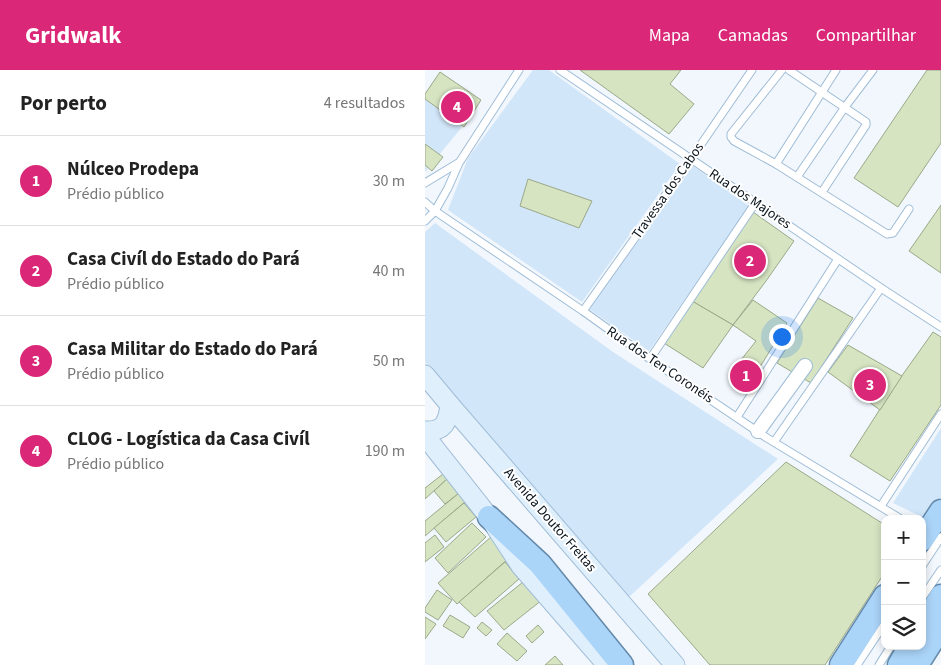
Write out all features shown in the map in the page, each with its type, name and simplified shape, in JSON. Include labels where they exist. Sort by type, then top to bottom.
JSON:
[{"type":"highway","points":[[928,536],[941,511]]},
{"type":"highway","points":[[493,520],[540,564],[623,665]]},
{"type":"highway","points":[[926,620],[941,596]]},
{"type":"highway","points":[[841,665],[881,602]]},
{"type":"highway","points":[[917,665],[941,627]]},
{"type":"highway","points":[[899,665],[908,650]]},
{"type":"highway","points":[[933,665],[941,652]]},
{"type":"main road","name":"Avenida Doutor Freitas","points":[[425,375],[675,665]]},
{"type":"main road","points":[[425,431],[435,430],[445,424],[449,417],[450,405]]},
{"type":"main road","points":[[425,436],[493,520],[521,566],[607,665]]},
{"type":"street","points":[[758,431],[805,366]]},
{"type":"lane","points":[[425,221],[435,211],[459,163],[519,70]]},
{"type":"lane","name":"Rua dos Majores","points":[[560,70],[941,327]]},
{"type":"lane","name":"Travessa dos Cabos","points":[[583,311],[752,70]]},
{"type":"lane","points":[[781,70],[731,134],[734,141],[776,164],[887,234],[893,233],[909,209]]},
{"type":"lane","points":[[789,70],[865,120],[867,124],[822,192]]},
{"type":"lane","points":[[776,164],[836,70]]},
{"type":"lane","points":[[797,177],[873,70]]},
{"type":"lane","points":[[425,183],[459,163]]},
{"type":"lane","name":"Rua dos Ten Coronéis","points":[[425,202],[435,211],[583,311],[650,359],[774,442],[895,515]]},
{"type":"lane","points":[[650,359],[756,202]]},
{"type":"lane","points":[[737,417],[838,259]]},
{"type":"lane","points":[[774,442],[881,288]]},
{"type":"lane","points":[[881,506],[941,414]]},
{"type":"lane","points":[[923,560],[928,536]]},
{"type":"lane","points":[[926,592],[941,570]]},
{"type":"lane","points":[[857,665],[881,629]]},
{"type":"lane","points":[[879,665],[888,650]]},
{"type":"shaded area","points":[[533,70],[549,70],[680,164],[582,302],[448,210],[468,158]]},
{"type":"shaded area","points":[[425,99],[462,127],[425,172]]},
{"type":"shaded area","points":[[693,166],[749,206],[649,351],[589,309]]},
{"type":"shaded area","points":[[435,223],[613,352],[778,459],[628,598],[505,461],[425,362],[425,232]]},
{"type":"shaded area","points":[[941,428],[941,497],[926,519],[926,515],[918,515],[893,503]]},
{"type":"building","points":[[580,70],[681,70],[670,84],[694,104],[669,134]]},
{"type":"building","points":[[927,70],[941,70],[941,143],[898,207],[854,178]]},
{"type":"building","points":[[440,72],[481,100],[464,127],[425,99],[425,94]]},
{"type":"building","points":[[425,144],[443,157],[432,171],[425,165]]},
{"type":"building","points":[[528,179],[592,201],[579,228],[520,206]]},
{"type":"building","points":[[941,205],[941,273],[909,251]]},
{"type":"building","points":[[753,212],[794,241],[733,325],[692,301]]},
{"type":"building","points":[[818,298],[853,318],[811,383],[777,363]]},
{"type":"building","points":[[753,300],[787,323],[747,388],[729,375],[756,341],[733,325]]},
{"type":"building","points":[[692,301],[733,325],[703,368],[664,343]]},
{"type":"building","points":[[933,332],[941,337],[941,405],[890,481],[850,456],[896,384]]},
{"type":"building","points":[[848,345],[902,376],[880,410],[828,372]]},
{"type":"building","points":[[786,462],[881,522],[881,578],[825,665],[710,665],[648,594]]},
{"type":"building","points":[[443,474],[447,479],[425,499],[425,488]]},
{"type":"building","points":[[447,479],[459,493],[445,504],[434,491]]},
{"type":"building","points":[[459,493],[466,501],[425,536],[425,521]]},
{"type":"building","points":[[464,503],[476,517],[446,542],[434,528]]},
{"type":"building","points":[[472,523],[486,537],[448,573],[435,558]]},
{"type":"building","points":[[435,535],[444,547],[425,562],[425,543]]},
{"type":"building","points":[[491,537],[509,558],[457,604],[438,583]]},
{"type":"building","points":[[505,562],[519,579],[475,617],[459,602]]},
{"type":"building","points":[[523,582],[542,600],[504,630],[487,611]]},
{"type":"building","points":[[437,590],[452,600],[438,620],[425,612],[425,608]]},
{"type":"building","points":[[450,615],[470,627],[463,638],[443,626]]},
{"type":"building","points":[[425,617],[436,624],[425,639]]},
{"type":"building","points":[[482,622],[492,630],[486,636],[477,628]]},
{"type":"building","points":[[538,625],[544,632],[532,643],[526,636]]},
{"type":"building","points":[[507,633],[527,651],[517,661],[497,644]]},
{"type":"building","points":[[555,656],[563,665],[545,665]]},
{"type":"place","name":"CLOG - Logística da Casa Civíl","points":[[457,107]]},
{"type":"place","name":"Casa Civíl do Estado do Pará","points":[[750,261]]},
{"type":"place","name":"Núlceo Prodepa","points":[[746,376]]},
{"type":"place","name":"Casa Militar do Estado do Pará","points":[[870,385]]}]
